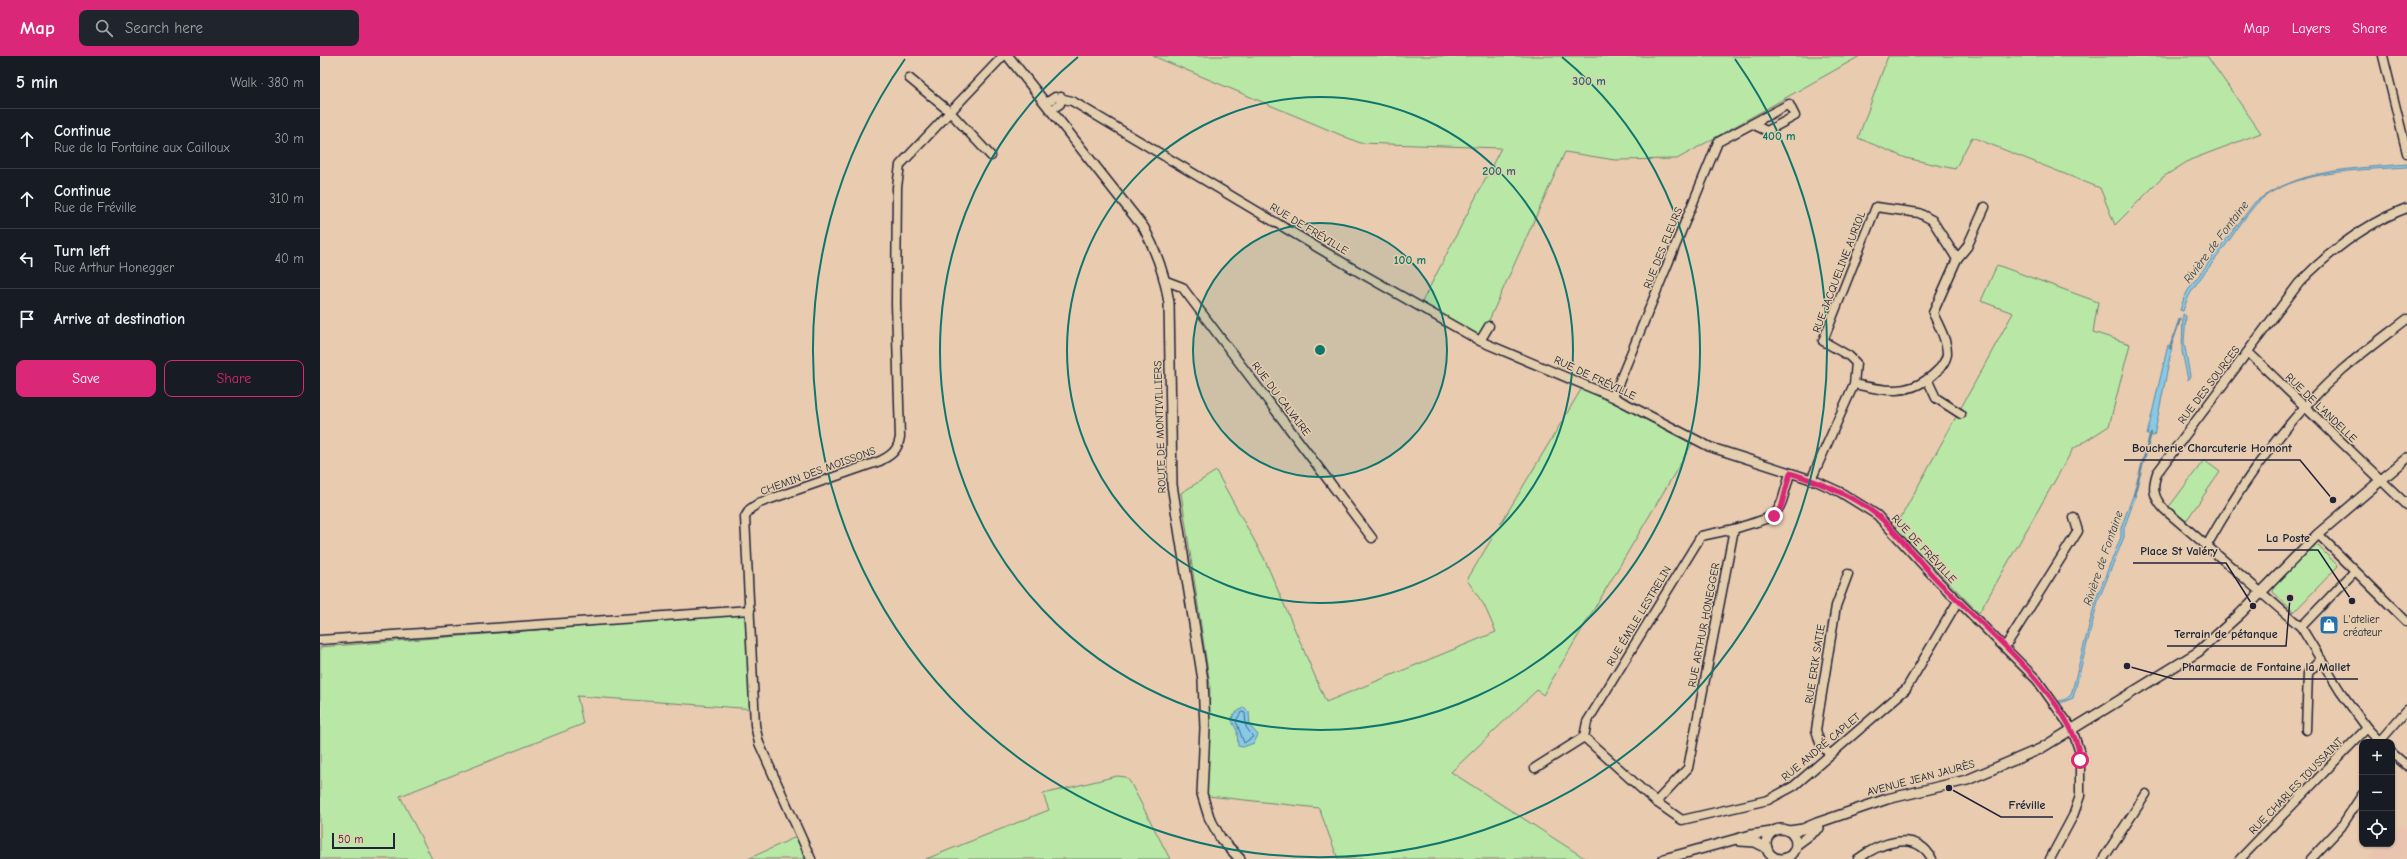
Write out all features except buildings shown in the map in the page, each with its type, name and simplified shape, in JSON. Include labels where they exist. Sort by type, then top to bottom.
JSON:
[{"type":"street","points":[[950,112],[1003,56]]},
{"type":"street","name":"ROUTE DE MONTIVILLIERS","points":[[1008,56],[1144,228],[1158,255],[1166,281],[1168,303],[1172,485],[1203,680],[1205,728],[1202,794],[1210,817],[1221,839],[1240,859]]},
{"type":"street","points":[[2383,56],[2407,153]]},
{"type":"street","points":[[909,78],[950,112],[991,156]]},
{"type":"street","name":"RUE DE FRÉVILLE","points":[[1049,107],[1060,104],[1061,97],[1072,101],[1352,268],[1480,341],[1613,397],[1692,440],[1736,457],[1811,480],[1840,492],[1877,515],[1958,601],[2037,680],[2072,729],[2080,753],[2080,796],[2073,816],[2050,859]]},
{"type":"street","name":"RUE DES FLEURS","points":[[1613,397],[1718,142],[1789,104],[1795,116],[1767,131],[1752,124]]},
{"type":"street","name":"CHEMIN DES MOISSONS","points":[[811,859],[759,743],[755,725],[745,518],[750,509],[759,503],[880,461],[895,452],[899,446],[896,304],[897,187],[900,165],[950,112]]},
{"type":"street","points":[[1854,384],[1891,392],[1911,388],[1928,380],[1940,369],[1947,355],[1945,342],[1933,313],[1957,259],[1967,247],[1985,206]]},
{"type":"street","name":"RUE JACQUELINE AURIOL","points":[[1811,480],[1854,384],[1856,363],[1849,356],[1823,341],[1876,207],[1919,213],[1932,220],[1957,259]]},
{"type":"street","name":"RUE DES SOURCES","points":[[2377,739],[2367,728],[2301,627],[2156,500],[2153,492],[2157,473],[2299,283],[2320,261],[2353,236],[2377,221],[2407,208]]},
{"type":"street","name":"RUE DU CALVAIRE","points":[[1166,281],[1182,288],[1372,538]]},
{"type":"street","points":[[2207,545],[2251,473],[2305,408],[2342,371],[2407,319]]},
{"type":"street","points":[[1480,341],[1489,326]]},
{"type":"street","name":"RUE DE L'ANDELLE","points":[[2248,352],[2379,480],[2407,505]]},
{"type":"street","points":[[1928,380],[1936,398],[1961,414]]},
{"type":"street","name":"AVENUE JEAN JAURÈS","points":[[1789,831],[1803,829],[1887,799],[1979,776],[2040,749],[2198,652],[2240,614],[2318,534],[2379,480],[2407,458]]},
{"type":"street","points":[[1734,529],[1774,516],[1781,508],[1790,473]]},
{"type":"street","points":[[2005,648],[2078,531],[2074,518]]},
{"type":"street","name":"RUE ÉMILE LESTRELIN","points":[[1584,738],[1587,722],[1700,536],[1734,529]]},
{"type":"street","name":"RUE ARTHUR HONEGGER","points":[[1656,802],[1688,768],[1734,529]]},
{"type":"street","points":[[2318,534],[2407,622]]},
{"type":"street","points":[[2301,627],[2355,572]]},
{"type":"street","name":"RUE ERIK SATIE","points":[[1830,755],[1820,743],[1816,730],[1836,606],[1848,574]]},
{"type":"street","name":"RUE ANDRÉ CAPLET","points":[[1584,738],[1656,802],[1682,820],[1768,800],[1794,786],[1906,689],[1958,601]]},
{"type":"street","points":[[320,640],[750,610]]},
{"type":"street","points":[[2306,730],[2308,673],[2321,659]]},
{"type":"street","points":[[2383,739],[2407,710]]},
{"type":"street","name":"RUE CHARLES TOUSSAINT","points":[[2240,859],[2367,728]]},
{"type":"street","points":[[1535,768],[1584,738]]},
{"type":"street","points":[[2395,756],[2407,766]]},
{"type":"street","points":[[2103,859],[2146,794]]},
{"type":"street","points":[[2311,859],[2341,827],[2359,800]]},
{"type":"street","name":"AVENUE JEAN JAURÈS","points":[[1796,845],[1806,836],[1837,816]]},
{"type":"street","points":[[1664,859],[1730,841],[1782,829],[1789,831],[1794,837],[1796,845],[1793,852],[1787,858],[1775,858],[1767,848],[1755,842],[1730,841]]},
{"type":"street","points":[[1767,848],[1767,838],[1772,832]]},
{"type":"street","points":[[1858,859],[1886,843],[1898,841],[1909,842],[1922,847],[1932,859]]},
{"type":"shaded area","points":[[2401,825],[2407,828],[2407,859],[2368,859],[2379,847],[2395,847],[2395,831]]},
{"type":"green space","points":[[1153,56],[1860,56],[1677,159],[1615,160],[1565,152],[1481,338],[1421,304],[1501,148],[1360,143]]},
{"type":"green space","points":[[1888,56],[2207,56],[2261,133],[2190,160],[2163,177],[2115,225],[2100,188],[1972,137],[1955,169],[1906,158],[1858,138]]},
{"type":"green space","points":[[1997,265],[2098,302],[2093,332],[2130,344],[2109,426],[2073,449],[1979,613],[1895,528],[2013,313],[1981,301]]},
{"type":"green space","points":[[1582,388],[1617,404],[1692,444],[1543,695],[1537,690],[1451,772],[1586,859],[1338,859],[1319,808],[1208,796],[1205,771],[1209,726],[1210,685],[1181,493],[1216,471],[1264,558],[1326,702],[1496,632],[1484,605],[1467,580]]},
{"type":"green space","points":[[2204,460],[2220,472],[2186,521],[2169,507]]},
{"type":"green space","points":[[2318,546],[2338,566],[2294,612],[2273,592],[2274,586],[2312,547]]},
{"type":"green space","points":[[753,613],[755,709],[577,696],[583,724],[400,796],[432,859],[320,859],[320,647]]},
{"type":"green space","points":[[1117,776],[1126,777],[1130,782],[1170,859],[926,859],[1049,810],[1043,794]]},
{"type":"green space","points":[[798,836],[813,859],[748,859]]},
{"type":"water","points":[[2407,164],[2407,167],[2348,171],[2307,178],[2288,184],[2270,193],[2256,204],[2189,295],[2183,311],[2180,310],[2190,287],[2255,202],[2273,191],[2291,182],[2309,176],[2347,169]]},
{"type":"water","points":[[2183,314],[2186,316],[2184,342],[2190,376],[2188,380],[2182,351]]},
{"type":"water","points":[[2168,345],[2172,347],[2154,436],[2147,435]]},
{"type":"water","points":[[2134,493],[2136,495],[2124,528],[2124,537],[2098,601],[2073,698],[2058,704],[2056,702],[2066,699],[2071,695],[2096,599],[2121,537],[2121,528]]},
{"type":"water","points":[[1244,707],[1249,712],[1250,726],[1258,735],[1254,743],[1243,747],[1238,746],[1237,731],[1232,721],[1233,715]]},
{"type":"waterway","name":"Rivière de Fontaine","points":[[2170,348],[2180,319]]},
{"type":"waterway","name":"Rivière de Fontaine","points":[[2134,495],[2151,433]]},
{"type":"place","name":"Boucherie Charcuterie Homont","points":[[2333,500]]},
{"type":"place","name":"Terrain de pétanque","points":[[2290,598]]},
{"type":"place","name":"La Poste","points":[[2352,601]]},
{"type":"place","name":"Place St Valéry","points":[[2253,606]]},
{"type":"place","name":"L'atelier créateur","points":[[2329,625]]},
{"type":"place","name":"Pharmacie de Fontaine la Mallet","points":[[2127,666]]},
{"type":"place","name":"Fréville","points":[[1949,788]]},
{"type":"route","points":[[1774,516],[1781,508],[1790,473],[1816,481],[1840,492],[1877,515],[1936,579],[2037,680],[2072,729],[2080,753],[2080,760]]}]
